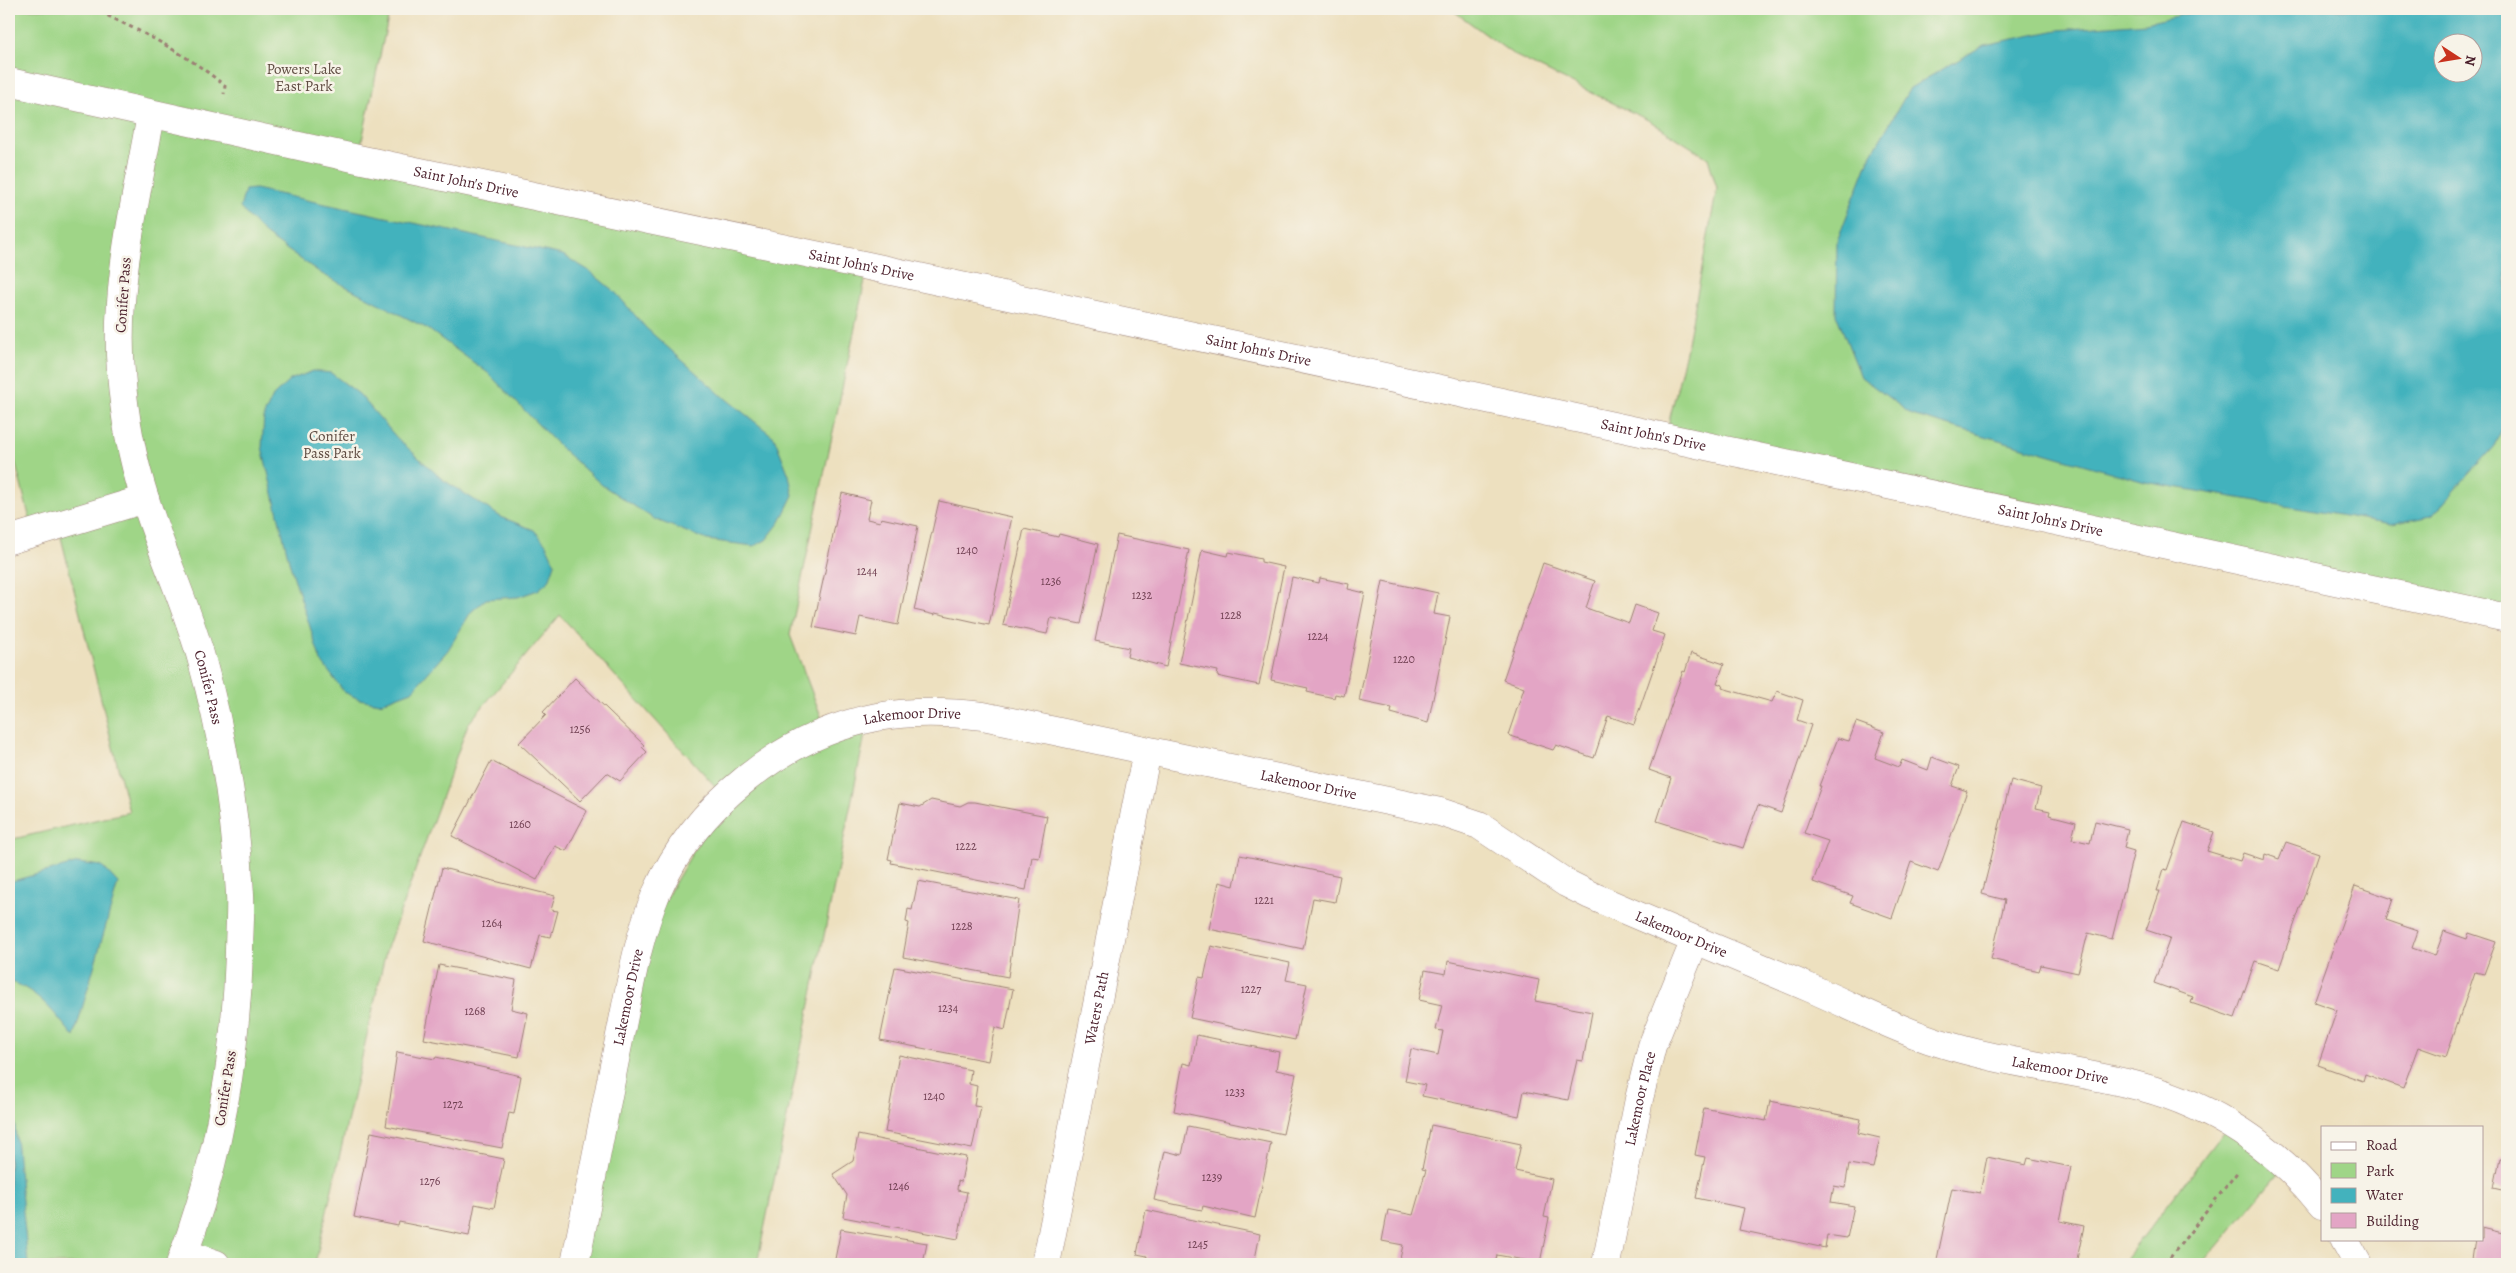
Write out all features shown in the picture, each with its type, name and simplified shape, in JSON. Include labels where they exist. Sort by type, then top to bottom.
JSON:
[{"type":"street","name":"Saint John's Drive","points":[[9,82],[151,115],[868,266],[2507,618]]},
{"type":"street","name":"Conifer Pass","points":[[151,115],[126,250],[118,316],[121,373],[128,436],[145,498],[202,660],[220,737],[232,807],[240,895],[238,996],[229,1083],[211,1162],[182,1258]]},
{"type":"street","points":[[9,540],[145,498]]},
{"type":"street","name":"Lakemoor Drive","points":[[575,1264],[643,928],[665,876],[685,844],[706,817],[730,793],[773,760],[813,738],[845,725],[906,714],[945,713],[983,716],[1147,752],[1440,812],[1467,820],[1500,837],[1566,883],[1937,1042],[1987,1055],[2141,1087],[2180,1099],[2216,1116],[2260,1144],[2286,1166],[2321,1204]]},
{"type":"street","name":"Waters Path","points":[[1046,1264],[1147,752]]},
{"type":"street","name":"Lakemoor Place","points":[[1606,1264],[1639,1099],[1652,1046],[1696,940]]},
{"type":"street","points":[[2345,1240],[2358,1264]]},
{"type":"street","points":[[182,1258],[216,1264]]},
{"type":"path","points":[[93,9],[123,22],[201,66],[225,86],[218,129]]},
{"type":"path","points":[[2165,1264],[2260,1144]]},
{"type":"green space","name":"Conifer Pass Park","points":[[9,9],[390,9],[358,159],[868,266],[790,635],[827,732],[868,720],[757,1264],[575,1264],[638,946],[725,797],[560,615],[468,724],[386,951],[315,1264],[9,1264],[9,840],[129,812],[58,525],[33,531],[9,438]]},
{"type":"green space","points":[[1451,9],[2507,9],[2507,618],[1665,438],[1688,343],[1717,188],[1708,158],[1650,121],[1514,55]]},
{"type":"green space","points":[[2230,1124],[2286,1166],[2202,1264],[2122,1264]]},
{"type":"water","points":[[2208,9],[2507,9],[2507,419],[2494,446],[2431,516],[2391,524],[2145,482],[1912,415],[1861,377],[1836,314],[1837,241],[1869,159],[1910,88],[1984,45],[2058,30],[2146,23]]},
{"type":"water","points":[[255,189],[563,255],[588,270],[615,292],[646,328],[720,394],[774,437],[789,475],[793,495],[780,522],[766,540],[754,546],[707,540],[654,519],[602,485],[562,449],[488,373],[428,329],[322,274],[266,235],[240,208],[245,190]]},
{"type":"water","points":[[313,371],[331,373],[359,394],[397,438],[442,479],[501,517],[534,530],[546,544],[555,564],[549,581],[538,590],[518,597],[486,599],[471,612],[448,650],[412,691],[380,703],[359,699],[344,692],[321,661],[290,565],[262,447],[264,415],[273,396],[290,380]]},
{"type":"water","points":[[78,863],[102,866],[118,883],[74,1037],[53,1012],[29,990],[9,981],[9,882]]},
{"type":"water","points":[[9,1109],[14,1116],[28,1264],[9,1264]]},
{"type":"building","points":[[842,493],[871,500],[867,519],[880,522],[881,518],[918,526],[898,625],[860,617],[856,636],[813,627]]},
{"type":"building","points":[[939,501],[1012,517],[989,625],[914,610]]},
{"type":"building","points":[[1024,529],[1058,537],[1059,534],[1098,544],[1081,624],[1051,618],[1047,634],[1003,625]]},
{"type":"building","points":[[1117,535],[1189,550],[1166,667],[1127,657],[1129,648],[1095,641]]},
{"type":"building","points":[[1202,550],[1228,556],[1229,552],[1261,559],[1261,562],[1284,567],[1259,685],[1217,676],[1218,671],[1179,663]]},
{"type":"building","points":[[1543,563],[1595,581],[1586,608],[1629,623],[1635,605],[1658,613],[1652,631],[1665,635],[1634,725],[1608,716],[1594,758],[1556,745],[1553,750],[1508,735],[1524,688],[1503,680]]},
{"type":"building","points":[[1292,577],[1319,583],[1320,578],[1349,584],[1348,589],[1365,593],[1344,696],[1335,694],[1334,698],[1307,692],[1308,688],[1271,680]]},
{"type":"building","points":[[1383,581],[1438,593],[1434,614],[1450,617],[1428,723],[1391,713],[1392,708],[1359,701]]},
{"type":"building","points":[[1691,653],[1724,664],[1717,683],[1723,685],[1722,688],[1772,702],[1777,691],[1803,700],[1797,720],[1811,725],[1781,813],[1758,805],[1743,848],[1657,821],[1671,778],[1649,770]]},
{"type":"building","points":[[575,678],[644,745],[642,747],[647,752],[620,781],[607,773],[580,801],[519,743],[546,715],[543,712]]},
{"type":"building","points":[[1856,722],[1884,732],[1875,758],[1899,767],[1902,760],[1928,770],[1932,757],[1959,767],[1952,786],[1967,791],[1938,872],[1911,862],[1892,918],[1850,903],[1853,896],[1813,882],[1828,841],[1804,833],[1821,786],[1819,786],[1838,738],[1849,741]]},
{"type":"building","points":[[491,761],[587,811],[566,851],[555,846],[537,880],[452,836]]},
{"type":"building","points":[[2011,780],[2041,788],[2036,808],[2050,811],[2049,815],[2076,822],[2072,839],[2090,843],[2095,821],[2128,829],[2124,848],[2134,851],[2112,939],[2088,933],[2078,973],[2041,965],[2039,971],[1991,959],[2005,900],[1982,894]]},
{"type":"building","points":[[931,800],[960,806],[968,802],[975,802],[1047,816],[1039,858],[1032,857],[1026,890],[891,863],[892,860],[888,859],[900,803],[920,807]]},
{"type":"building","points":[[2184,822],[2214,832],[2207,851],[2240,861],[2243,853],[2264,860],[2265,854],[2279,859],[2286,842],[2319,853],[2279,969],[2255,961],[2235,1018],[2191,1003],[2193,997],[2154,983],[2170,938],[2146,930],[2160,891],[2157,891],[2164,869],[2167,870]]},
{"type":"building","points":[[1240,855],[1340,876],[1335,902],[1313,898],[1303,949],[1209,929],[1219,882],[1234,886]]},
{"type":"building","points":[[442,868],[555,896],[551,910],[558,911],[551,937],[540,935],[531,969],[424,941]]},
{"type":"building","points":[[918,881],[1019,900],[1008,977],[903,957],[909,923],[906,922],[908,909],[912,910]]},
{"type":"building","points":[[2355,886],[2393,899],[2386,920],[2418,931],[2412,948],[2435,956],[2444,931],[2467,939],[2469,933],[2496,942],[2484,974],[2475,972],[2446,1057],[2418,1047],[2403,1088],[2365,1074],[2363,1081],[2318,1065],[2337,1010],[2314,1002]]},
{"type":"building","points":[[1211,946],[1290,963],[1286,980],[1307,984],[1295,1040],[1190,1018],[1199,977],[1204,978]]},
{"type":"building","points":[[1448,961],[1539,980],[1535,1001],[1592,1012],[1583,1061],[1577,1060],[1568,1100],[1524,1091],[1519,1116],[1422,1096],[1425,1085],[1405,1081],[1411,1049],[1438,1055],[1443,1031],[1436,1030],[1442,1005],[1419,1000],[1425,970],[1446,974]]},
{"type":"building","points":[[439,965],[516,980],[511,1009],[528,1013],[519,1057],[424,1039]]},
{"type":"building","points":[[895,967],[1013,989],[1005,1030],[995,1027],[988,1061],[880,1040]]},
{"type":"building","points":[[1197,1035],[1279,1052],[1276,1070],[1296,1074],[1283,1134],[1174,1111],[1183,1063],[1191,1065]]},
{"type":"building","points":[[397,1052],[435,1059],[436,1057],[521,1076],[514,1114],[509,1113],[502,1148],[386,1126]]},
{"type":"building","points":[[899,1055],[971,1070],[969,1084],[977,1086],[974,1106],[981,1107],[972,1149],[885,1132]]},
{"type":"building","points":[[1770,1101],[1861,1119],[1858,1133],[1880,1138],[1873,1168],[1849,1164],[1845,1188],[1834,1186],[1831,1202],[1854,1206],[1847,1238],[1827,1235],[1825,1248],[1739,1230],[1744,1208],[1696,1198],[1705,1157],[1695,1155],[1704,1108],[1766,1121]]},
{"type":"building","points":[[1431,1125],[1521,1144],[1515,1171],[1552,1179],[1544,1217],[1549,1218],[1540,1263],[1497,1255],[1495,1264],[1428,1264],[1400,1259],[1403,1245],[1382,1241],[1388,1210],[1413,1215],[1426,1170],[1422,1169]]},
{"type":"building","points":[[1188,1126],[1271,1143],[1255,1218],[1203,1206],[1202,1210],[1154,1200],[1165,1151],[1182,1155]]},
{"type":"building","points":[[371,1132],[504,1159],[494,1208],[475,1204],[469,1236],[399,1222],[398,1226],[354,1217]]},
{"type":"building","points":[[858,1135],[966,1157],[961,1182],[958,1181],[957,1190],[967,1192],[958,1239],[843,1217],[847,1195],[833,1174],[853,1161]]},
{"type":"building","points":[[1987,1157],[2026,1165],[2028,1158],[2071,1167],[2060,1221],[2084,1226],[2076,1264],[1936,1264],[1952,1188],[1980,1193]]},
{"type":"building","points":[[2500,1158],[2507,1159],[2507,1191],[2494,1188]]},
{"type":"building","points":[[1146,1210],[1260,1234],[1254,1264],[1145,1264],[1147,1256],[1137,1254]]},
{"type":"building","points":[[2484,1228],[2507,1234],[2507,1264],[2490,1264],[2472,1260],[2475,1240],[2484,1240]]},
{"type":"building","points":[[841,1229],[927,1243],[923,1264],[834,1264]]},
{"type":"park label","name":"Powers Lake East Park","points":[[304,78]]}]
